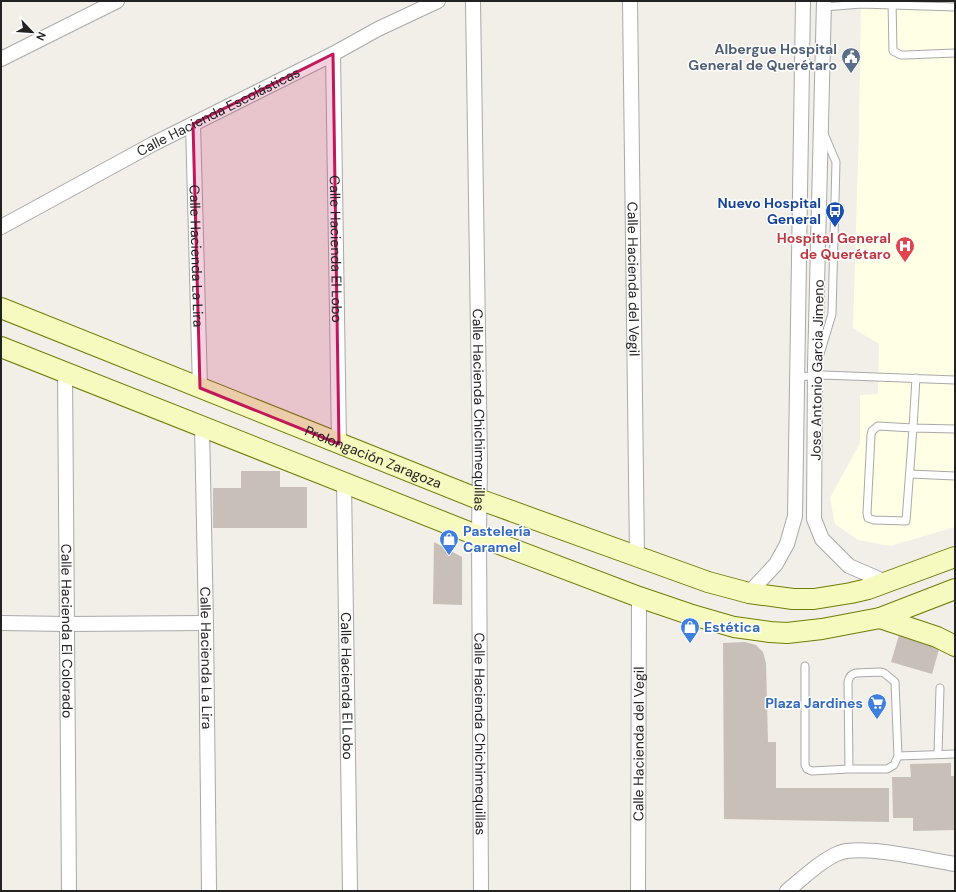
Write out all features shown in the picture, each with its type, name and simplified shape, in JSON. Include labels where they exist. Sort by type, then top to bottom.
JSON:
[{"type":"main road","name":"Prolongación Zaragoza","points":[[1,308],[481,500],[708,582],[749,593],[787,598],[814,599],[851,593],[955,557]]},
{"type":"main road","points":[[1,347],[494,542],[639,597],[734,627],[787,633],[814,630],[880,618],[955,589]]},
{"type":"main road","points":[[880,618],[937,637],[955,646]]},
{"type":"street","points":[[1,59],[97,7],[117,1]]},
{"type":"street","name":"Calle Hacienda Escolásticas","points":[[1,227],[153,144],[333,54],[378,29],[438,1]]},
{"type":"street","name":"Calle Hacienda Chichimequillas","points":[[473,1],[481,500],[479,535],[481,891]]},
{"type":"street","name":"Calle Hacienda del Vegil","points":[[630,1],[637,556]]},
{"type":"street","name":"Jose Antonio Garcia Jimeno","points":[[749,593],[776,564],[787,544],[795,516],[802,1]]},
{"type":"street","name":"Jose Antonio Garcia Jimeno","points":[[824,4],[814,519],[822,539],[849,566],[886,582]]},
{"type":"street","name":"Calle Hacienda El Lobo","points":[[333,54],[339,444]]},
{"type":"street","name":"Calle Hacienda La Lira","points":[[193,124],[200,388]]},
{"type":"street","name":"Calle Hacienda El Colorado","points":[[65,372],[69,891]]},
{"type":"street","name":"Calle Hacienda La Lira","points":[[202,426],[209,891]]},
{"type":"street","points":[[796,477],[816,476]]},
{"type":"street","name":"Calle Hacienda El Lobo","points":[[344,482],[350,891]]},
{"type":"street","name":"Calle Hacienda del Vegil","points":[[638,891],[639,597]]},
{"type":"street","points":[[1,623],[206,623]]},
{"type":"street","points":[[787,891],[828,858],[840,852],[876,851],[955,864]]},
{"type":"lane","points":[[824,4],[892,3],[955,7]]},
{"type":"lane","points":[[892,3],[893,51],[901,55],[955,53]]},
{"type":"lane","points":[[797,377],[816,371],[955,380]]},
{"type":"lane","points":[[916,378],[913,428],[910,474],[906,521],[874,520],[868,518],[867,513],[872,431],[878,426],[913,428],[955,429]]},
{"type":"lane","points":[[910,474],[955,476]]},
{"type":"lane","points":[[805,666],[805,765],[807,769],[816,772],[849,769],[887,769],[894,765],[898,756],[895,682],[881,672],[853,674],[850,676],[848,682],[849,769]]},
{"type":"lane","points":[[938,754],[940,688]]},
{"type":"lane","points":[[898,756],[955,754]]},
{"type":"highlighted area","points":[[333,54],[339,444],[200,388],[193,124]]},
{"type":"shaded area","name":"Hospital General de Querétaro","points":[[861,1],[955,1],[955,527],[890,546],[858,540],[835,524],[830,498],[860,443],[860,395],[878,394],[879,344],[853,328]]},
{"type":"building","points":[[241,471],[280,471],[280,487],[307,487],[307,528],[213,528],[213,488],[241,488]]},
{"type":"building","points":[[434,542],[462,557],[462,605],[433,604]]},
{"type":"building","points":[[899,635],[940,646],[932,674],[891,662]]},
{"type":"building","points":[[745,642],[756,645],[763,652],[766,663],[768,742],[776,742],[776,788],[889,788],[889,822],[724,819],[723,643]]},
{"type":"building","points":[[951,763],[951,776],[955,776],[955,830],[913,831],[913,818],[893,818],[892,777],[911,777],[910,764]]},
{"type":"place","name":"Albergue Hospital General de Querétaro","points":[[851,74]]},
{"type":"place","name":"Nuevo Hospital General","points":[[835,228]]},
{"type":"place","name":"Hospital General de Querétaro","points":[[905,263]]},
{"type":"place","name":"Pastelería Caramel","points":[[449,556]]},
{"type":"place","name":"Estética","points":[[690,644]]},
{"type":"place","name":"Plaza Jardines","points":[[877,720]]}]
